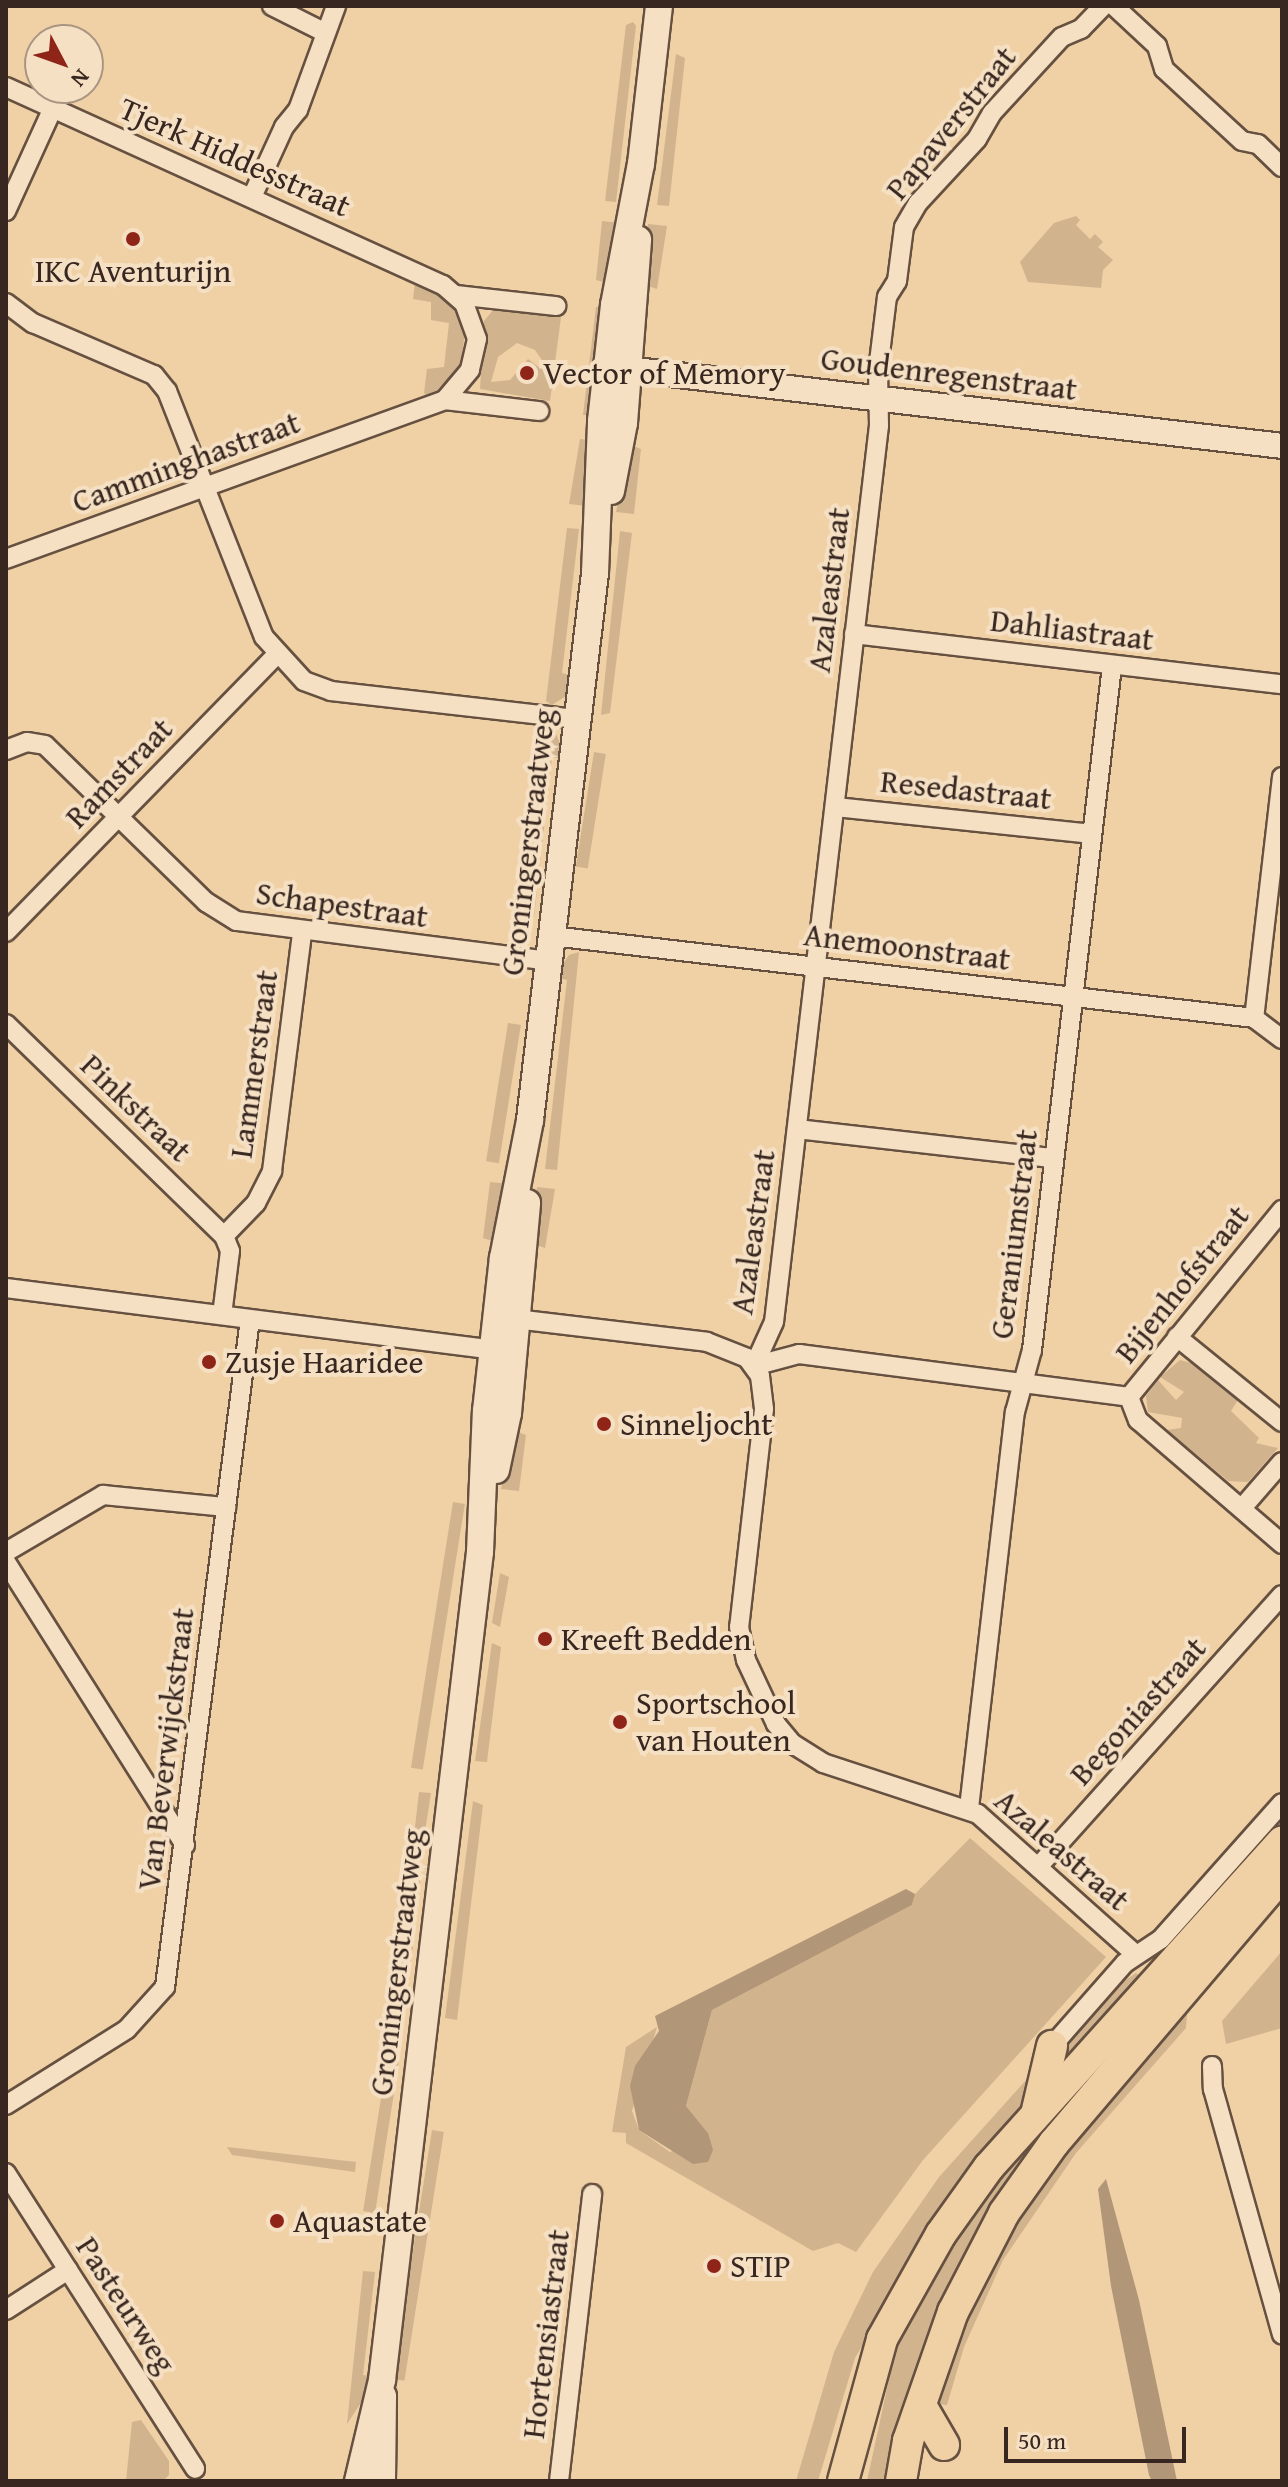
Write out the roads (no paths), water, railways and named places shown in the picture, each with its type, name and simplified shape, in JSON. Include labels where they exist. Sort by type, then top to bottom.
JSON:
[{"type":"main road","name":"Groningerstraatweg","points":[[358,2481],[382,2380],[659,6]]},
{"type":"main road","points":[[843,2481],[869,2375],[898,2308],[941,2234],[1036,2114],[1282,1842]]},
{"type":"main road","points":[[901,2481],[908,2441],[970,2275],[1027,2179],[1282,1875]]},
{"type":"main road","points":[[1036,2114],[1052,2046]]},
{"type":"main road","name":"Groningerstraatweg","points":[[382,2380],[382,2481]]},
{"type":"main road","points":[[922,2407],[944,2445]]},
{"type":"street","points":[[272,6],[324,32]]},
{"type":"street","points":[[252,197],[284,127],[298,110],[320,58],[324,32],[336,6]]},
{"type":"street","name":"Papaverstraat","points":[[879,398],[887,297],[897,281],[911,214],[977,139],[992,113],[1062,37],[1081,29],[1103,6]]},
{"type":"street","points":[[1114,6],[1157,46],[1164,69],[1242,141],[1258,144],[1282,167]]},
{"type":"street","name":"Tjerk Hiddesstraat","points":[[6,87],[395,262],[456,295]]},
{"type":"street","points":[[6,211],[53,108]]},
{"type":"street","points":[[456,295],[556,306]]},
{"type":"street","points":[[445,400],[465,379],[475,350],[473,320],[456,295]]},
{"type":"street","points":[[6,303],[33,323],[154,375],[167,391],[207,485],[264,637],[275,656],[304,681],[331,691],[577,719]]},
{"type":"street","name":"Goudenregenstraat","points":[[618,368],[1282,446]]},
{"type":"street","name":"Azaleastraat","points":[[879,398],[835,807],[774,1322],[754,1366],[763,1384],[764,1409],[739,1627],[746,1660],[764,1702],[784,1735],[814,1759],[969,1808],[1135,1954]]},
{"type":"street","points":[[445,400],[539,411]]},
{"type":"street","name":"Camminghastraat","points":[[6,559],[445,400]]},
{"type":"street","name":"Dahliastraat","points":[[854,634],[1282,684]]},
{"type":"street","name":"Ramstraat","points":[[6,932],[275,656]]},
{"type":"street","name":"Geraniumstraat","points":[[969,1808],[1015,1412],[1032,1350],[1112,666]]},
{"type":"street","name":"Schapestraat","points":[[6,750],[37,741],[222,914],[302,932],[550,948]]},
{"type":"street","points":[[1282,777],[1254,1018],[1282,1039]]},
{"type":"street","name":"Resedastraat","points":[[835,807],[1091,834]]},
{"type":"street","name":"Lammerstraat","points":[[224,1236],[256,1203],[272,1171],[302,932]]},
{"type":"street","name":"Anemoonstraat","points":[[550,948],[815,966],[1254,1018]]},
{"type":"street","name":"Pinkstraat","points":[[6,1024],[224,1236]]},
{"type":"street","points":[[797,1129],[1053,1158]]},
{"type":"street","name":"Bijenhofstraat","points":[[1129,1397],[1282,1210]]},
{"type":"street","points":[[222,1315],[230,1251],[224,1236]]},
{"type":"street","points":[[6,1288],[504,1351]]},
{"type":"street","points":[[508,1318],[723,1345],[754,1366],[799,1354],[1129,1397],[1138,1420],[1282,1544]]},
{"type":"street","name":"Van Beverwijckstraat","points":[[6,2105],[127,2029],[156,2002],[170,1969],[250,1319]]},
{"type":"street","points":[[1177,1337],[1282,1422]]},
{"type":"street","points":[[1242,1508],[1282,1462]]},
{"type":"street","points":[[6,1552],[103,1495],[226,1507]]},
{"type":"street","points":[[6,1562],[185,1845]]},
{"type":"street","name":"Begoniastraat","points":[[1038,1867],[1282,1595]]},
{"type":"street","points":[[1052,2046],[1135,1954],[1161,1939],[1282,1803]]},
{"type":"street","points":[[1212,2066],[1213,2089],[1275,2279],[1282,2335]]},
{"type":"street","name":"Pasteurweg","points":[[6,2173],[195,2469]]},
{"type":"street","name":"Hortensiastraat","points":[[559,2481],[592,2194]]},
{"type":"street","points":[[6,2310],[68,2270]]},
{"type":"place","name":"IKC Aventurijn","points":[[133,239]]},
{"type":"place","name":"Vector of Memory","points":[[527,373]]},
{"type":"place","name":"Zusje Haaridee","points":[[209,1362]]},
{"type":"place","name":"Sinneljocht","points":[[604,1424]]},
{"type":"place","name":"Kreeft Bedden","points":[[545,1639]]},
{"type":"place","name":"Sportschool van Houten","points":[[620,1722]]},
{"type":"place","name":"Aquastate","points":[[277,2221]]},
{"type":"place","name":"STIP","points":[[714,2266]]}]
